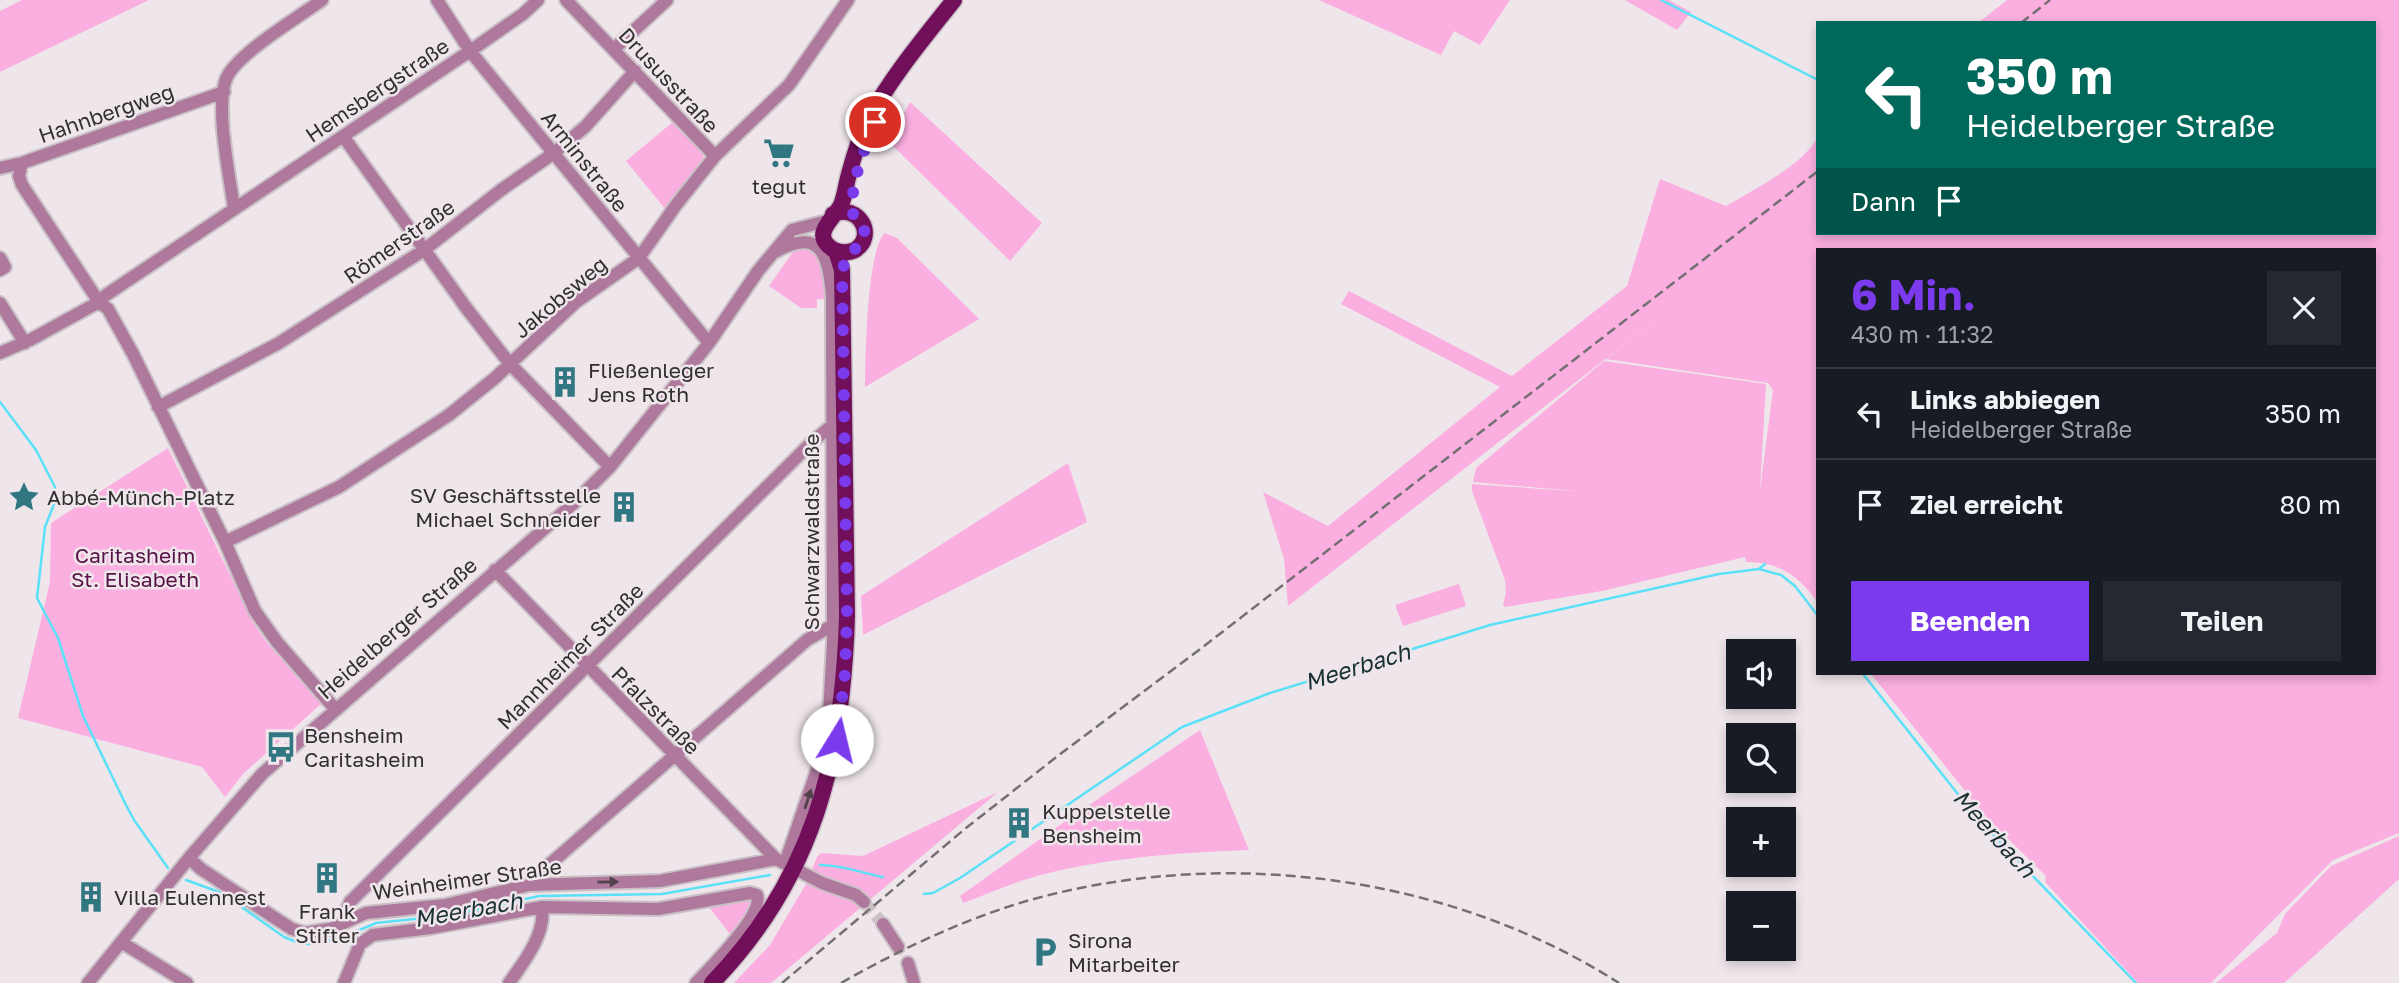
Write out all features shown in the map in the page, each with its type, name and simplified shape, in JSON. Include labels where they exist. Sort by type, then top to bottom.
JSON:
[{"type":"main road","points":[[883,98],[861,162],[852,203],[853,214],[862,221],[865,234],[860,246],[837,248],[824,230],[841,205],[862,134],[883,98],[906,63],[954,0]]},
{"type":"main road","name":"Heidelberger Straße","points":[[830,218],[845,211],[853,214]]},
{"type":"main road","name":"Schwarzwaldstraße","points":[[712,983],[758,927],[785,864],[827,785],[837,740],[845,673],[847,616],[842,270],[837,248]]},
{"type":"street","points":[[234,209],[224,124],[227,78],[258,45],[322,0]]},
{"type":"street","name":"Arminstraße","points":[[437,0],[470,51],[709,343]]},
{"type":"street","name":"Hemsbergstraße","points":[[0,353],[24,343],[99,302],[470,51],[523,14],[538,0]]},
{"type":"street","name":"Drususstraße","points":[[566,0],[715,156]]},
{"type":"street","points":[[614,49],[667,0]]},
{"type":"street","name":"Jakobsweg","points":[[225,542],[338,488],[449,415],[480,391],[576,302],[639,258],[715,156],[789,85],[847,0]]},
{"type":"street","name":"Römerstraße","points":[[158,407],[279,343],[424,250],[585,127],[635,71]]},
{"type":"street","name":"Hahnbergweg","points":[[0,168],[22,163],[224,92]]},
{"type":"street","points":[[343,136],[510,364],[610,467]]},
{"type":"street","points":[[22,163],[19,176],[22,185],[121,332],[225,542],[255,611],[266,628],[336,710]]},
{"type":"street","name":"Heidelberger Straße","points":[[88,983],[189,858],[262,774],[574,503],[610,467],[709,343],[785,238],[797,228],[830,218]]},
{"type":"street","points":[[785,238],[809,234],[820,236],[837,248]]},
{"type":"street","name":"Schwarzwaldstraße","points":[[773,253],[802,242],[815,246],[827,258],[832,296],[833,625],[829,714],[820,761],[785,864]]},
{"type":"street","points":[[0,258],[5,267],[0,270]]},
{"type":"street","points":[[0,303],[24,343]]},
{"type":"street","name":"Mannheimer Straße","points":[[348,920],[347,909],[350,902],[831,426]]},
{"type":"street","name":"Pfalzstraße","points":[[495,570],[673,755],[785,864],[822,883],[856,895],[863,902]]},
{"type":"street","points":[[540,884],[544,870],[673,755],[807,640],[833,625]]},
{"type":"street","name":"Weinheimer Straße","points":[[189,858],[201,869],[292,929],[305,933],[318,932],[366,913],[445,905],[540,884],[660,881],[785,864]]},
{"type":"street","points":[[344,983],[360,944],[373,935],[431,928],[542,906],[658,909],[750,893],[757,895],[758,905],[743,928],[696,983]]},
{"type":"street","points":[[509,983],[526,959],[543,921],[542,906]]},
{"type":"street","points":[[883,924],[898,947]]},
{"type":"street","points":[[121,942],[187,983]]},
{"type":"street","points":[[908,963],[914,983]]},
{"type":"green space","points":[[22,0],[149,0],[0,72],[0,11]]},
{"type":"green space","points":[[1319,0],[1510,0],[1480,45],[1454,31],[1441,55]]},
{"type":"green space","points":[[1625,0],[1669,0],[1691,12],[1677,30]]},
{"type":"green space","points":[[2007,0],[2399,0],[2399,833],[2333,860],[2211,983],[2138,983],[2045,882],[2046,876],[1987,818],[1872,675],[2376,675],[2376,248],[1816,248],[1816,600],[1804,585],[1788,572],[1769,565],[1746,562],[1745,557],[1602,591],[1505,607],[1503,604],[1505,580],[1472,491],[1472,484],[1585,492],[1473,482],[1476,468],[1604,361],[1766,384],[1760,490],[1773,390],[1768,383],[1606,359],[1680,301],[1288,606],[1284,559],[1263,492],[1328,526],[1500,387],[1341,304],[1349,291],[1512,376],[1627,286],[1660,179],[1726,206],[1791,166],[1803,156],[1816,138],[1816,235],[2376,235],[2376,21],[1981,21]]},
{"type":"green space","points":[[910,102],[1042,223],[1010,261],[889,142]]},
{"type":"green space","points":[[674,121],[701,150],[704,158],[666,210],[626,161]]},
{"type":"green space","points":[[885,233],[897,238],[979,319],[865,387],[871,281],[874,260]]},
{"type":"green space","points":[[802,247],[816,255],[822,268],[824,299],[817,299],[817,308],[801,308],[769,286],[793,252]]},
{"type":"green space","name":"Caritasheim St. Elisabeth","points":[[168,448],[254,624],[268,644],[321,704],[243,774],[225,797],[202,767],[18,718],[50,582],[51,523]]},
{"type":"green space","points":[[1068,463],[1087,522],[863,635],[861,596]]},
{"type":"green space","points":[[1459,584],[1466,606],[1403,626],[1395,605]]},
{"type":"green space","points":[[1200,730],[1249,850],[1164,855],[1078,866],[1024,880],[963,903],[960,896]]},
{"type":"green space","points":[[998,792],[771,983],[734,983],[770,945],[821,853],[863,856]]},
{"type":"green space","points":[[2399,836],[2399,879],[2284,983],[2216,983],[2277,933],[2285,914],[2331,866]]},
{"type":"green space","points":[[752,900],[733,938],[709,907]]},
{"type":"waterway","points":[[1661,0],[1816,79]]},
{"type":"waterway","name":"Meerbach","points":[[0,402],[36,450],[55,487],[54,504],[45,527],[37,598],[58,638],[83,716],[126,805],[168,868]]},
{"type":"waterway","name":"Meerbach","points":[[1759,569],[1765,564]]},
{"type":"waterway","name":"Meerbach","points":[[924,894],[933,893],[960,878],[1182,727],[1270,693],[1490,625],[1719,574],[1759,569],[1781,575],[1795,586],[1816,613]]},
{"type":"waterway","name":"Meerbach","points":[[1864,675],[1976,817],[2136,983]]},
{"type":"waterway","name":"Meerbach","points":[[820,865],[883,877]]},
{"type":"waterway","name":"Meerbach","points":[[186,880],[222,893],[284,937],[309,944],[341,938],[376,923],[453,915],[539,896],[662,894],[770,875]]},
{"type":"tunnel","points":[[864,902],[883,924]]},
{"type":"railway","points":[[2024,21],[2050,0]]},
{"type":"railway","points":[[782,983],[966,828],[1059,755],[1199,650],[1816,173]]},
{"type":"railway","points":[[841,983],[933,936],[1030,900],[1104,884],[1180,875],[1257,874],[1333,880],[1409,895],[1482,916],[1553,946],[1619,983]]},
{"type":"place","name":"tegut","points":[[779,153]]},
{"type":"place","name":"Fließenleger Jens Roth","points":[[565,382]]},
{"type":"place","name":"Abbé-Münch-Platz","points":[[24,497]]},
{"type":"place","name":"SV Geschäftsstelle Michael Schneider","points":[[624,507]]},
{"type":"place","name":"Bensheim Caritasheim","points":[[281,747]]},
{"type":"place","name":"Kuppelstelle Bensheim","points":[[1019,823]]},
{"type":"place","name":"Frank Stifter","points":[[327,878]]},
{"type":"place","name":"Villa Eulennest","points":[[91,897]]},
{"type":"place","name":"Sirona Mitarbeiter","points":[[1045,952]]},
{"type":"route","points":[[837,740],[845,673],[847,616],[842,270],[849,252],[860,246],[865,234],[862,221],[853,214],[852,203],[861,162],[875,122]]}]
